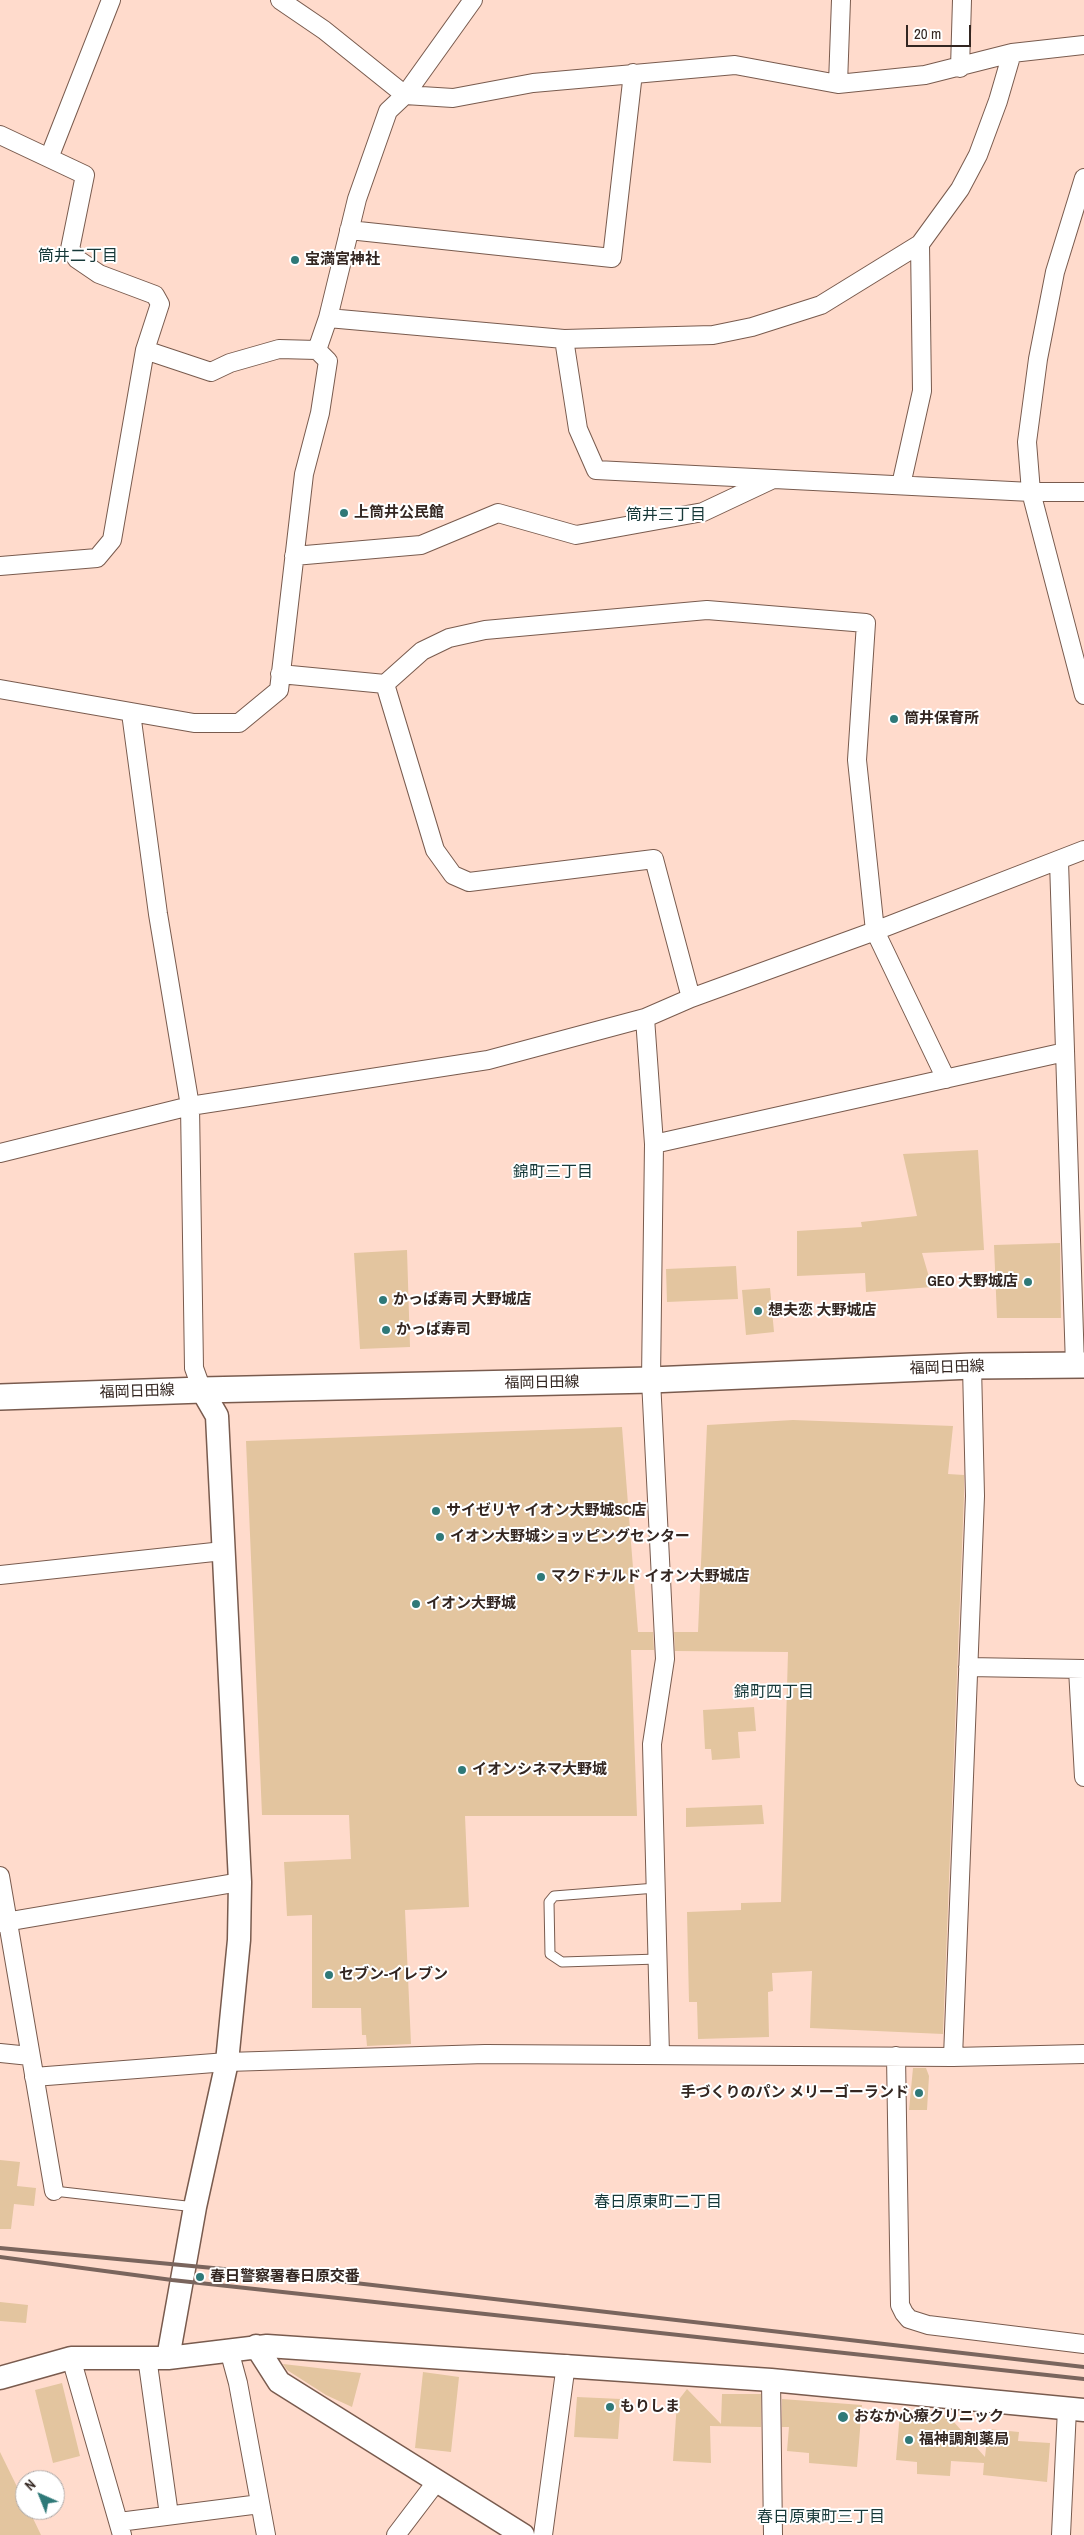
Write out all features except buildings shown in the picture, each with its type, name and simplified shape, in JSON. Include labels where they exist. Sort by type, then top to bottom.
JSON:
[{"type":"main road","name":"福岡日田線","points":[[0,1397],[202,1390],[651,1380],[972,1366],[1079,1365]]},
{"type":"street","points":[[50,158],[112,0]]},
{"type":"street","points":[[280,0],[324,30],[404,95],[453,98],[533,83],[735,65],[838,84],[925,75],[960,68],[1012,53],[1084,45]]},
{"type":"street","points":[[317,350],[328,318],[357,200],[388,112],[404,95],[472,0]]},
{"type":"street","points":[[838,84],[841,0]]},
{"type":"street","points":[[960,68],[962,0]]},
{"type":"street","points":[[328,318],[564,339],[713,335],[752,328],[821,305],[920,244],[960,189],[978,155],[998,102],[1012,53]]},
{"type":"street","points":[[349,230],[612,258],[633,73]]},
{"type":"street","points":[[0,135],[85,175],[70,249],[77,259],[99,274],[155,295],[160,304],[145,350],[112,540],[98,558],[0,566]]},
{"type":"street","points":[[1084,178],[1055,272],[1038,360],[1027,442],[1032,492],[1084,695]]},
{"type":"street","points":[[901,484],[922,391],[920,244]]},
{"type":"street","points":[[564,339],[578,429],[596,470],[1032,492],[1084,492]]},
{"type":"street","points":[[0,689],[194,723],[239,724],[279,690],[304,474],[320,413],[328,361],[317,350],[278,349],[230,363],[210,372],[145,350]]},
{"type":"street","points":[[294,556],[421,545],[498,513],[576,535],[703,512],[774,479]]},
{"type":"street","points":[[280,674],[385,684],[422,651],[449,638],[485,630],[707,610],[866,623],[857,760],[875,930],[946,1079]]},
{"type":"street","points":[[385,684],[435,850],[453,875],[469,882],[654,859],[691,998]]},
{"type":"street","points":[[131,713],[158,914],[190,1106],[194,1368],[202,1390],[217,1416],[240,1882],[239,1940],[227,2062],[195,2207],[158,2357],[169,2516]]},
{"type":"street","points":[[0,1153],[190,1106],[488,1060],[646,1018],[691,998],[1084,850]]},
{"type":"street","points":[[1059,861],[1065,1052],[1079,1365]]},
{"type":"street","points":[[646,1018],[654,1144],[651,1380],[665,1659],[652,1744],[660,2055]]},
{"type":"street","points":[[654,1144],[1065,1052]]},
{"type":"street","points":[[953,2057],[975,1496],[972,1366]]},
{"type":"street","points":[[0,1575],[223,1551]]},
{"type":"street","points":[[968,1667],[1081,1669],[1084,1777]]},
{"type":"street","points":[[0,1876],[3,1923],[34,2077],[54,2191]]},
{"type":"street","points":[[3,1923],[240,1882]]},
{"type":"street","points":[[0,2053],[30,2056]]},
{"type":"street","points":[[34,2077],[227,2062],[484,2054],[953,2057],[1084,2054]]},
{"type":"street","points":[[896,2056],[900,2305],[904,2313],[909,2319],[928,2325],[1084,2344]]},
{"type":"street","points":[[256,2346],[279,2382],[522,2535]]},
{"type":"street","points":[[0,2378],[71,2358],[158,2357],[256,2346],[566,2364],[771,2380],[1075,2409],[1060,2535]]},
{"type":"street","points":[[229,2350],[238,2383],[266,2535]]},
{"type":"street","points":[[71,2358],[120,2528],[169,2516],[260,2504]]},
{"type":"street","points":[[543,2535],[566,2364]]},
{"type":"street","points":[[771,2380],[773,2535]]},
{"type":"street","points":[[396,2535],[437,2481]]},
{"type":"lane","points":[[656,1888],[554,1896],[549,1902],[550,1954],[562,1962],[658,1959]]},
{"type":"lane","points":[[54,2191],[195,2207]]},
{"type":"railway","points":[[0,2248],[277,2274],[1084,2367]]},
{"type":"railway","points":[[0,2257],[172,2280],[1084,2379]]},
{"type":"place","name":"宝満宮神社","points":[[295,260]]},
{"type":"place","name":"上筒井公民館","points":[[344,513]]},
{"type":"place","name":"筒井保育所","points":[[894,719]]},
{"type":"place","name":"GEO 大野城店","points":[[1028,1282]]},
{"type":"place","name":"かっぱ寿司 大野城店","points":[[383,1300]]},
{"type":"place","name":"想夫恋 大野城店","points":[[758,1311]]},
{"type":"place","name":"かっぱ寿司","points":[[386,1330]]},
{"type":"place","name":"サイゼリヤ イオン大野城SC店","points":[[436,1511]]},
{"type":"place","name":"イオン大野城ショッピングセンター","points":[[440,1537]]},
{"type":"place","name":"マクドナルド イオン大野城店","points":[[541,1577]]},
{"type":"place","name":"イオン大野城","points":[[416,1604]]},
{"type":"place","name":"イオンシネマ大野城","points":[[462,1770]]},
{"type":"place","name":"セブン-イレブン","points":[[329,1975]]},
{"type":"place","name":"手づくりのパン メリーゴーランド","points":[[919,2093]]},
{"type":"place","name":"春日警察署春日原交番","points":[[200,2277]]},
{"type":"place","name":"もりしま","points":[[610,2407]]},
{"type":"place","name":"おなか心療クリニック","points":[[843,2417]]},
{"type":"place","name":"福神調剤薬局","points":[[909,2440]]},
{"type":"district","name":"筒井二丁目","points":[[78,257]]},
{"type":"district","name":"筒井三丁目","points":[[666,516]]},
{"type":"district","name":"錦町三丁目","points":[[553,1173]]},
{"type":"district","name":"錦町四丁目","points":[[774,1693]]},
{"type":"district","name":"春日原東町二丁目","points":[[658,2203]]},
{"type":"district","name":"春日原東町三丁目","points":[[821,2518]]}]
